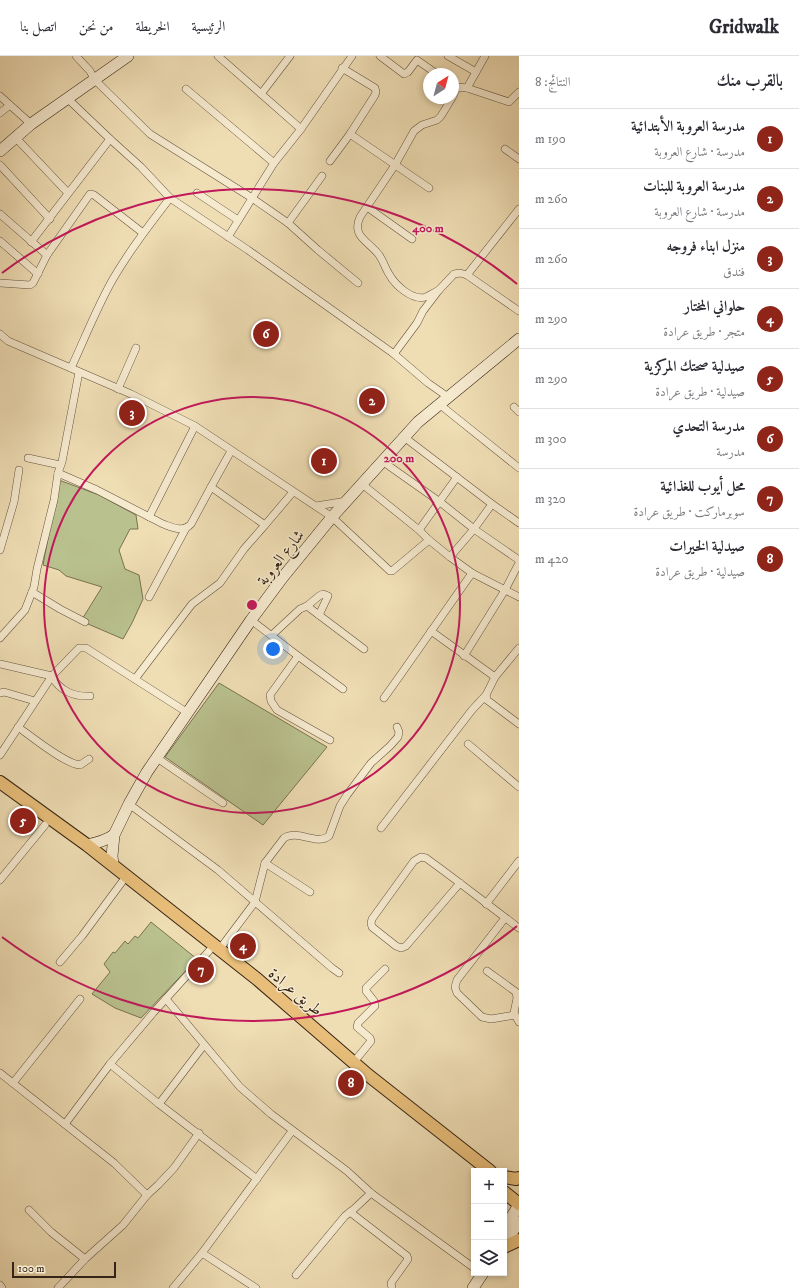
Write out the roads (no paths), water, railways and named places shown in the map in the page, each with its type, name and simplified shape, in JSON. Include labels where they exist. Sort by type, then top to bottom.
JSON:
[{"type":"main road","name":"طريق عرادة","points":[[0,782],[113,865],[414,1120],[484,1168]]},
{"type":"main road","name":"طريق عرادة","points":[[0,792],[171,920],[257,979],[392,1094],[484,1168]]},
{"type":"main road","points":[[507,1178],[519,1178]]},
{"type":"main road","points":[[507,1185],[519,1194]]},
{"type":"main road","points":[[507,1195],[519,1205]]},
{"type":"main road","points":[[507,1244],[519,1240]]},
{"type":"street","points":[[76,56],[90,71],[94,79],[150,134],[252,198],[288,224],[358,283]]},
{"type":"street","points":[[0,151],[31,124],[128,56]]},
{"type":"street","points":[[218,56],[301,129]]},
{"type":"street","points":[[261,94],[290,56]]},
{"type":"street","points":[[228,237],[274,163],[301,129],[342,68],[352,56]]},
{"type":"street","points":[[380,56],[404,74],[408,72],[417,60],[428,68]]},
{"type":"street","points":[[448,56],[476,72]]},
{"type":"street","points":[[467,88],[485,56]]},
{"type":"street","points":[[330,161],[375,96],[376,90],[342,68]]},
{"type":"street","points":[[459,87],[510,102],[519,92]]},
{"type":"street","points":[[186,89],[274,163]]},
{"type":"street","points":[[0,96],[31,124]]},
{"type":"street","points":[[68,98],[141,167],[170,198],[248,250],[394,354],[428,383],[448,397]]},
{"type":"street","points":[[440,290],[425,298],[414,296],[403,291],[395,284],[379,255],[360,235],[357,229],[358,222],[395,165],[417,127],[437,120],[449,104]]},
{"type":"street","points":[[0,113],[10,105]]},
{"type":"street","points":[[350,134],[429,188]]},
{"type":"street","points":[[15,137],[68,193]]},
{"type":"street","points":[[31,242],[110,139]]},
{"type":"street","points":[[505,149],[519,159]]},
{"type":"street","points":[[0,165],[50,219]]},
{"type":"street","points":[[288,224],[322,176]]},
{"type":"street","points":[[197,193],[238,220]]},
{"type":"street","points":[[0,283],[30,285],[33,283],[47,255],[90,194],[94,195],[143,233]]},
{"type":"street","points":[[71,368],[113,279],[143,233],[170,198]]},
{"type":"street","points":[[367,207],[412,238]]},
{"type":"street","points":[[467,275],[518,209]]},
{"type":"street","points":[[0,214],[47,255]]},
{"type":"street","points":[[0,241],[38,274]]},
{"type":"street","points":[[394,354],[417,323],[423,311],[454,274],[460,273],[467,275],[519,311]]},
{"type":"street","points":[[0,334],[8,341],[150,403],[195,426],[332,517],[390,571],[392,571],[429,540]]},
{"type":"street","name":"شارع العروبة","points":[[113,865],[112,856],[114,835],[129,804],[157,758],[283,577],[332,517],[418,422],[519,340]]},
{"type":"street","points":[[118,389],[136,348]]},
{"type":"street","points":[[0,638],[25,610],[36,583],[37,569],[54,500],[58,473],[79,372]]},
{"type":"street","points":[[439,404],[519,468]]},
{"type":"street","points":[[150,517],[195,426]]},
{"type":"street","points":[[404,437],[519,523]]},
{"type":"street","points":[[149,597],[186,528],[191,524],[231,451]]},
{"type":"street","points":[[28,458],[60,465]]},
{"type":"street","points":[[382,460],[519,562],[506,590],[464,656]]},
{"type":"street","points":[[0,550],[14,502],[19,470]]},
{"type":"street","points":[[58,473],[97,490],[173,528],[186,528]]},
{"type":"street","points":[[420,530],[458,477]]},
{"type":"street","points":[[362,484],[420,530],[429,540],[450,557],[472,573],[519,597]]},
{"type":"street","points":[[211,487],[265,525]]},
{"type":"street","points":[[135,679],[192,604],[220,583],[244,549],[293,492]]},
{"type":"street","points":[[316,506],[347,501]]},
{"type":"street","points":[[450,557],[474,529],[492,504]]},
{"type":"street","points":[[384,698],[472,573]]},
{"type":"street","points":[[32,592],[85,622]]},
{"type":"street","points":[[272,635],[300,609],[307,606],[323,594],[328,596],[319,615]]},
{"type":"street","points":[[307,606],[364,649]]},
{"type":"street","points":[[252,620],[343,689]]},
{"type":"street","points":[[432,631],[464,656],[495,677]]},
{"type":"street","points":[[380,828],[486,695],[495,677],[519,646]]},
{"type":"street","points":[[0,755],[52,676],[78,649],[82,647],[86,648],[188,713]]},
{"type":"street","points":[[298,656],[270,696],[270,701],[277,710],[330,740]]},
{"type":"street","points":[[0,664],[52,676],[58,686],[65,691],[74,695],[90,696]]},
{"type":"street","points":[[0,692],[35,701]]},
{"type":"street","points":[[486,695],[487,700],[491,704],[519,724]]},
{"type":"street","points":[[18,727],[72,763],[80,765],[89,759]]},
{"type":"street","points":[[65,1124],[110,1064],[153,1013],[214,950],[255,902],[265,863],[280,842],[287,836],[293,835],[322,840],[329,836],[340,806],[371,763],[398,737],[399,732],[397,727]]},
{"type":"street","points":[[468,744],[519,787]]},
{"type":"street","points":[[157,758],[223,803]]},
{"type":"street","points":[[129,804],[218,870],[339,973]]},
{"type":"street","points":[[0,880],[45,825]]},
{"type":"street","points":[[87,845],[107,840],[114,835]]},
{"type":"street","points":[[460,883],[406,946],[401,948],[396,946],[372,927],[372,919],[414,861],[418,858],[426,858],[460,883],[486,904],[519,928]]},
{"type":"street","points":[[486,904],[519,861]]},
{"type":"street","points":[[265,863],[310,892]]},
{"type":"street","points":[[60,962],[82,936],[122,882]]},
{"type":"street","points":[[505,918],[457,980],[455,987],[457,993],[482,1017],[491,1019],[514,1015]]},
{"type":"street","points":[[354,1062],[371,1041],[370,1038],[357,1027],[358,1023],[375,1006],[374,1001],[366,991],[366,988],[385,969]]},
{"type":"street","points":[[488,971],[517,994],[514,1015],[519,1022]]},
{"type":"street","points":[[13,1083],[80,999]]},
{"type":"street","points":[[166,999],[240,1086],[271,1114],[292,1131],[347,1170],[371,1193],[471,1266]]},
{"type":"street","points":[[159,1104],[204,1045]]},
{"type":"street","points":[[110,1064],[159,1104],[258,1179]]},
{"type":"street","points":[[0,1073],[114,1163],[147,1195]]},
{"type":"street","points":[[173,1288],[202,1253],[292,1131]]},
{"type":"street","points":[[58,1288],[85,1259],[123,1225],[147,1195],[174,1168],[199,1133]]},
{"type":"street","points":[[296,1275],[345,1216],[371,1193]]},
{"type":"street","points":[[507,1224],[519,1205]]},
{"type":"street","points":[[29,1210],[51,1232],[85,1259]]},
{"type":"street","points":[[350,1212],[407,1256],[408,1259],[391,1283],[392,1288]]},
{"type":"street","points":[[507,1240],[519,1222]]},
{"type":"street","points":[[202,1253],[256,1288]]},
{"type":"street","points":[[466,1288],[473,1276]]},
{"type":"street","points":[[473,1288],[481,1276]]},
{"type":"place","name":"مدرسة التحدي","points":[[266,334]]},
{"type":"place","name":"مدرسة العروبة للبنات","points":[[372,401]]},
{"type":"place","name":"منزل ابناء فروجه","points":[[132,413]]},
{"type":"place","name":"مدرسة العروبة الأبتدائية","points":[[324,461]]},
{"type":"place","name":"صيدلية صحتك المركزية","points":[[23,821]]},
{"type":"place","name":"حلواني المختار","points":[[243,946]]},
{"type":"place","name":"محل أيوب للغذائية","points":[[201,970]]},
{"type":"place","name":"صيدلية الخيرات","points":[[351,1083]]}]
